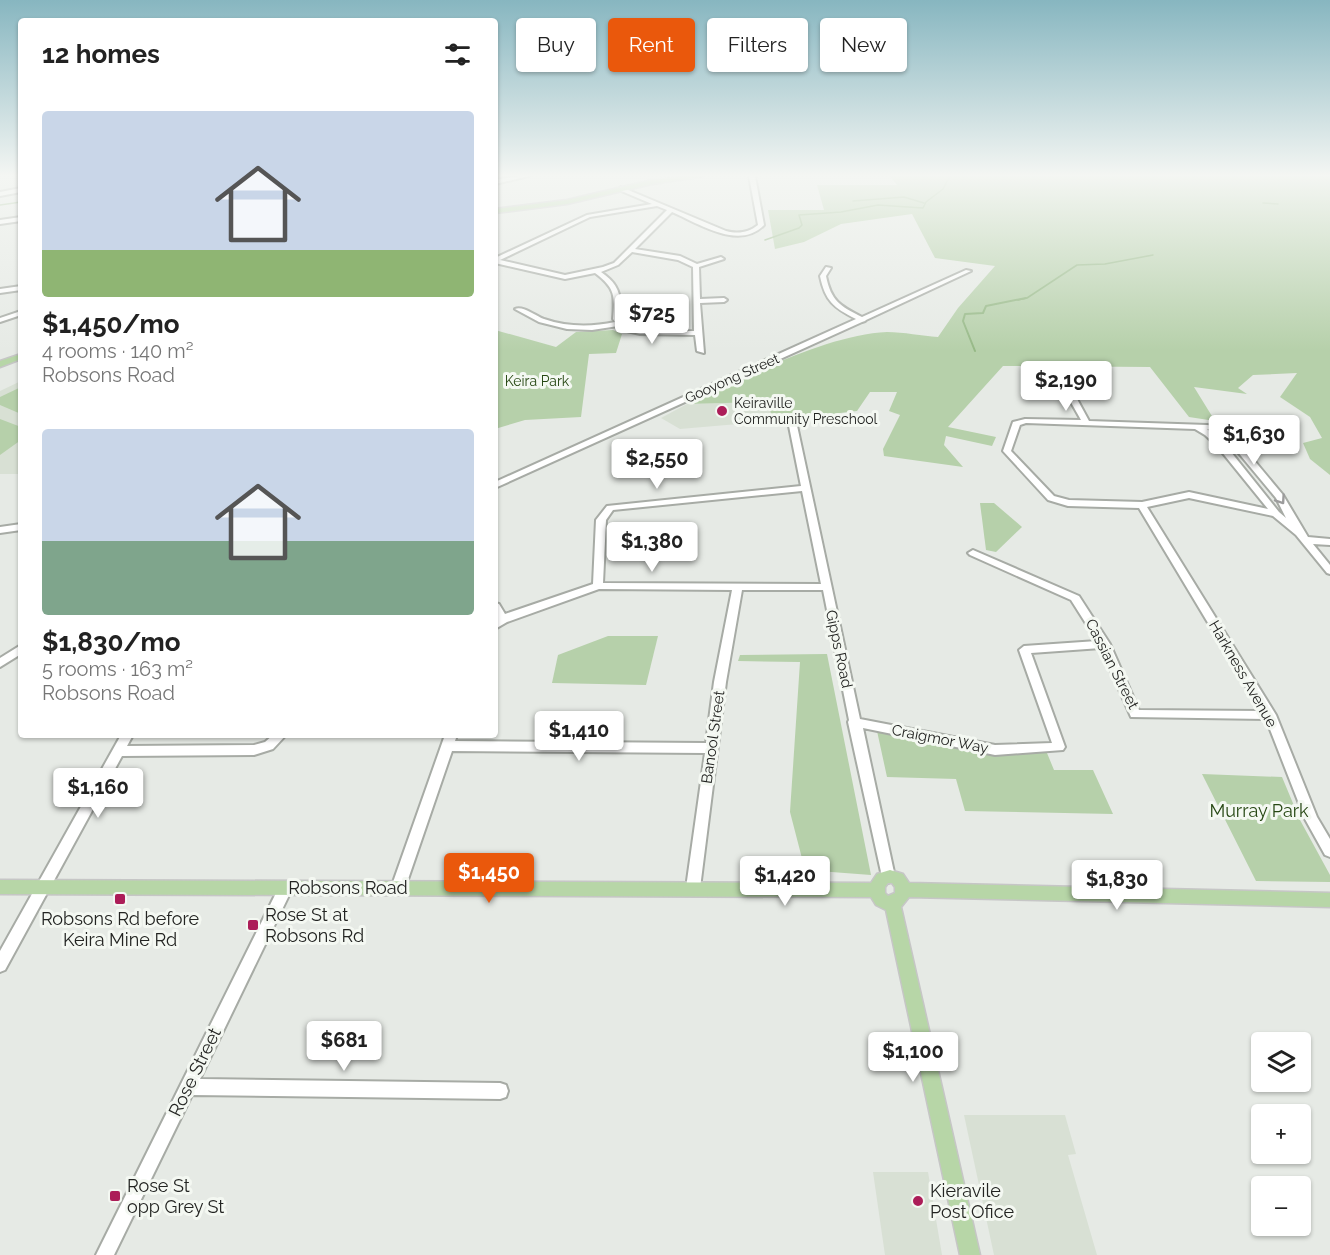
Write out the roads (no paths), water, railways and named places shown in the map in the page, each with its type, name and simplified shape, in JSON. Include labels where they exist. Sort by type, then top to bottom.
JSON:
[{"type":"main road","points":[[0,364],[18,357]]},
{"type":"main road","points":[[970,1255],[899,896],[898,880],[888,877],[880,879],[876,890],[881,898],[899,896],[1330,900]]},
{"type":"main road","name":"Robsons Road","points":[[0,886],[42,888],[876,890]]},
{"type":"street","points":[[498,259],[550,235]]},
{"type":"street","points":[[498,261],[565,277],[614,266],[646,235]]},
{"type":"street","points":[[631,250],[680,258],[696,266],[721,259]]},
{"type":"street","points":[[696,266],[698,333],[701,351]]},
{"type":"street","points":[[828,268],[823,279],[830,299],[842,309],[863,320]]},
{"type":"street","points":[[596,271],[612,283],[619,295],[615,319],[617,324]]},
{"type":"street","name":"Gooyong Street","points":[[498,484],[968,271]]},
{"type":"street","points":[[0,291],[18,288]]},
{"type":"street","points":[[697,301],[724,300]]},
{"type":"street","points":[[518,309],[531,317],[578,329],[617,324],[636,332],[698,333]]},
{"type":"street","points":[[0,320],[18,314]]},
{"type":"street","points":[[1068,390],[1086,423]]},
{"type":"street","name":"Gipps Road","points":[[792,421],[888,877]]},
{"type":"street","points":[[1276,514],[1189,495],[1142,505],[1068,503],[1052,498],[1007,451],[1016,424],[1025,421],[1220,429],[1230,437],[1280,497],[1302,536],[1330,571]]},
{"type":"street","points":[[1193,427],[1208,433],[1220,444],[1276,514],[1302,536],[1330,542]]},
{"type":"street","points":[[598,586],[601,520],[610,508],[807,488]]},
{"type":"street","name":"Harkness Avenue","points":[[1142,505],[1270,716],[1311,819],[1330,851]]},
{"type":"street","points":[[0,530],[18,527]]},
{"type":"street","name":"Cassian Street","points":[[973,553],[1075,598],[1105,644],[1135,714],[1270,716]]},
{"type":"street","points":[[499,622],[598,586],[826,587]]},
{"type":"street","name":"Banool Street","points":[[693,888],[720,682],[738,587]]},
{"type":"street","name":"Craigmor Way","points":[[854,722],[994,750],[1059,747],[1024,650],[1105,644]]},
{"type":"street","points":[[0,663],[18,651]]},
{"type":"street","points":[[0,964],[126,738]]},
{"type":"street","points":[[119,751],[254,750],[268,746],[277,738]]},
{"type":"street","points":[[398,888],[448,741],[711,748]]},
{"type":"street","name":"Rose Street","points":[[105,1255],[285,889]]},
{"type":"street","points":[[188,1087],[500,1090]]},
{"type":"waterway","points":[[765,240],[780,235]]},
{"type":"waterway","points":[[1018,300],[1027,298],[1077,265],[1105,264],[1153,255]]},
{"type":"waterway","points":[[975,351],[963,321],[965,314],[983,313],[986,306],[1026,298]]},
{"type":"place","name":"Keiraville Community Preschool","points":[[722,411]]},
{"type":"place","name":"Robsons Rd before Keira Mine Rd","points":[[120,899]]},
{"type":"place","name":"Rose St at Robsons Rd","points":[[253,925]]},
{"type":"place","name":"Rose St opp Grey St","points":[[115,1196]]},
{"type":"place","name":"Kieravile Post Ofice","points":[[918,1201]]},
{"type":"park label","name":"Keira Park","points":[[537,381]]},
{"type":"park label","name":"Murray Park","points":[[1259,811]]}]
